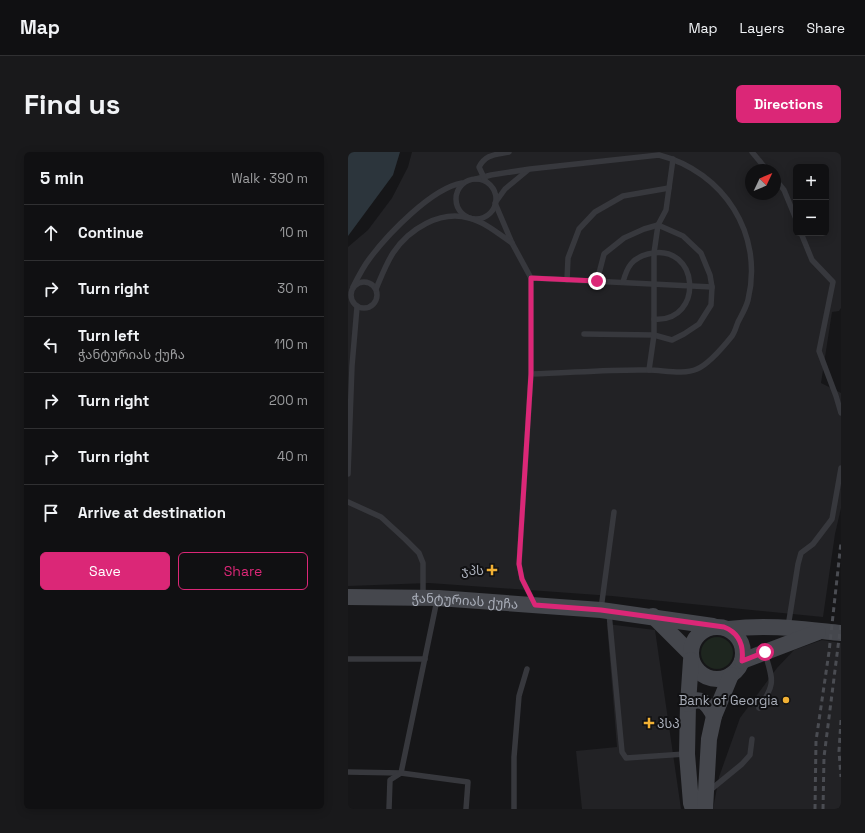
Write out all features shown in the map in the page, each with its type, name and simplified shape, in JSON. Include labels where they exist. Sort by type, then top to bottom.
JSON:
[{"type":"main road","name":"ჭანტურიას ქუჩა","points":[[348,596],[430,598],[605,610],[653,616],[721,628]]},
{"type":"main road","points":[[653,616],[691,657],[696,669],[707,678],[717,680],[727,678],[736,672],[742,661],[744,651],[742,642],[736,635],[721,628]]},
{"type":"main road","points":[[693,809],[691,803],[687,754],[688,704],[693,641],[701,631],[721,628],[788,627],[841,633]]},
{"type":"main road","points":[[742,661],[822,631]]},
{"type":"main road","points":[[705,801],[707,752],[714,716],[731,675]]},
{"type":"main road","points":[[688,704],[696,700],[704,702],[710,708],[714,716]]},
{"type":"lane","points":[[509,152],[489,156],[483,160],[479,167],[487,183],[494,192],[495,203],[512,243],[531,278],[531,374],[519,564],[522,579],[535,605]]},
{"type":"lane","points":[[752,152],[762,164]]},
{"type":"lane","points":[[530,169],[505,189],[495,203],[493,210],[488,215],[480,219],[449,216],[428,222],[408,236],[393,254],[376,289],[377,298],[373,306],[366,308],[357,307],[352,302],[349,296],[360,273],[370,258],[396,228],[438,193],[455,184],[530,169],[659,155],[673,159],[696,170],[724,194],[744,226],[752,264],[748,301],[732,335],[707,362],[697,370],[688,372],[649,370],[531,374]]},
{"type":"lane","points":[[649,370],[654,335],[654,253],[658,225],[666,210],[673,159]]},
{"type":"lane","points":[[476,179],[487,183]]},
{"type":"lane","points":[[462,183],[456,195],[456,203],[460,213],[492,228],[512,243]]},
{"type":"lane","points":[[781,186],[793,212]]},
{"type":"lane","points":[[567,280],[568,258],[580,229],[595,212],[623,196],[669,188]]},
{"type":"lane","points":[[584,334],[654,335],[672,340],[699,324],[711,306],[712,287],[710,275],[701,253],[683,236],[658,225],[644,228],[624,238],[604,254],[597,281]]},
{"type":"lane","points":[[802,236],[812,260],[832,282],[819,351],[841,413]]},
{"type":"lane","points":[[623,282],[625,273],[631,264],[639,257],[662,252],[674,256],[684,265],[690,276],[691,286],[688,301],[680,310],[670,317],[654,319]]},
{"type":"lane","points":[[531,278],[712,287]]},
{"type":"lane","points":[[353,287],[359,283],[367,282],[373,285],[376,289]]},
{"type":"lane","points":[[348,474],[352,366],[357,307]]},
{"type":"lane","points":[[788,627],[801,553],[813,544],[832,519],[841,468]]},
{"type":"lane","points":[[348,494],[348,502],[381,517],[419,553],[423,563],[430,598],[425,659],[401,773],[390,780],[389,809]]},
{"type":"lane","points":[[614,512],[605,610],[622,752],[626,758],[687,754]]},
{"type":"lane","points":[[759,708],[769,694],[773,680],[765,652]]},
{"type":"lane","points":[[348,659],[425,659]]},
{"type":"lane","points":[[514,809],[514,756],[519,696],[527,670]]},
{"type":"lane","points":[[705,801],[750,755],[752,739]]},
{"type":"lane","points":[[348,772],[401,773],[468,782],[466,809]]},
{"type":"shaded area","points":[[348,152],[400,152],[393,175],[348,236]]},
{"type":"shaded area","points":[[412,152],[841,152],[841,308],[839,311],[832,312],[821,383],[841,393],[841,508],[835,534],[823,617],[612,596],[429,583],[348,586],[348,247],[368,230],[392,198],[408,167]]},
{"type":"shaded area","points":[[607,624],[655,630],[681,809],[582,809],[576,751],[617,747]]},
{"type":"shaded area","points":[[714,637],[720,637],[730,644],[733,653],[732,659],[726,666],[720,669],[714,669],[704,662],[701,656],[701,650],[708,640]]},
{"type":"shaded area","points":[[822,640],[841,643],[841,809],[713,809],[719,777],[740,718],[777,668],[794,650]]},
{"type":"railway","points":[[815,809],[816,741],[829,652],[841,542]]},
{"type":"railway","points":[[823,809],[824,757],[841,623]]},
{"type":"railway","points":[[841,720],[839,751],[841,777]]},
{"type":"place","name":"ჯპს","points":[[492,570]]},
{"type":"place","name":"Bank of Georgia","points":[[786,700]]},
{"type":"place","name":"პსპ","points":[[649,723]]},
{"type":"route","points":[[597,281],[531,278],[531,374],[519,564],[522,579],[535,605],[653,616],[724,627],[729,629],[742,642],[744,651],[742,661],[765,652]]}]
